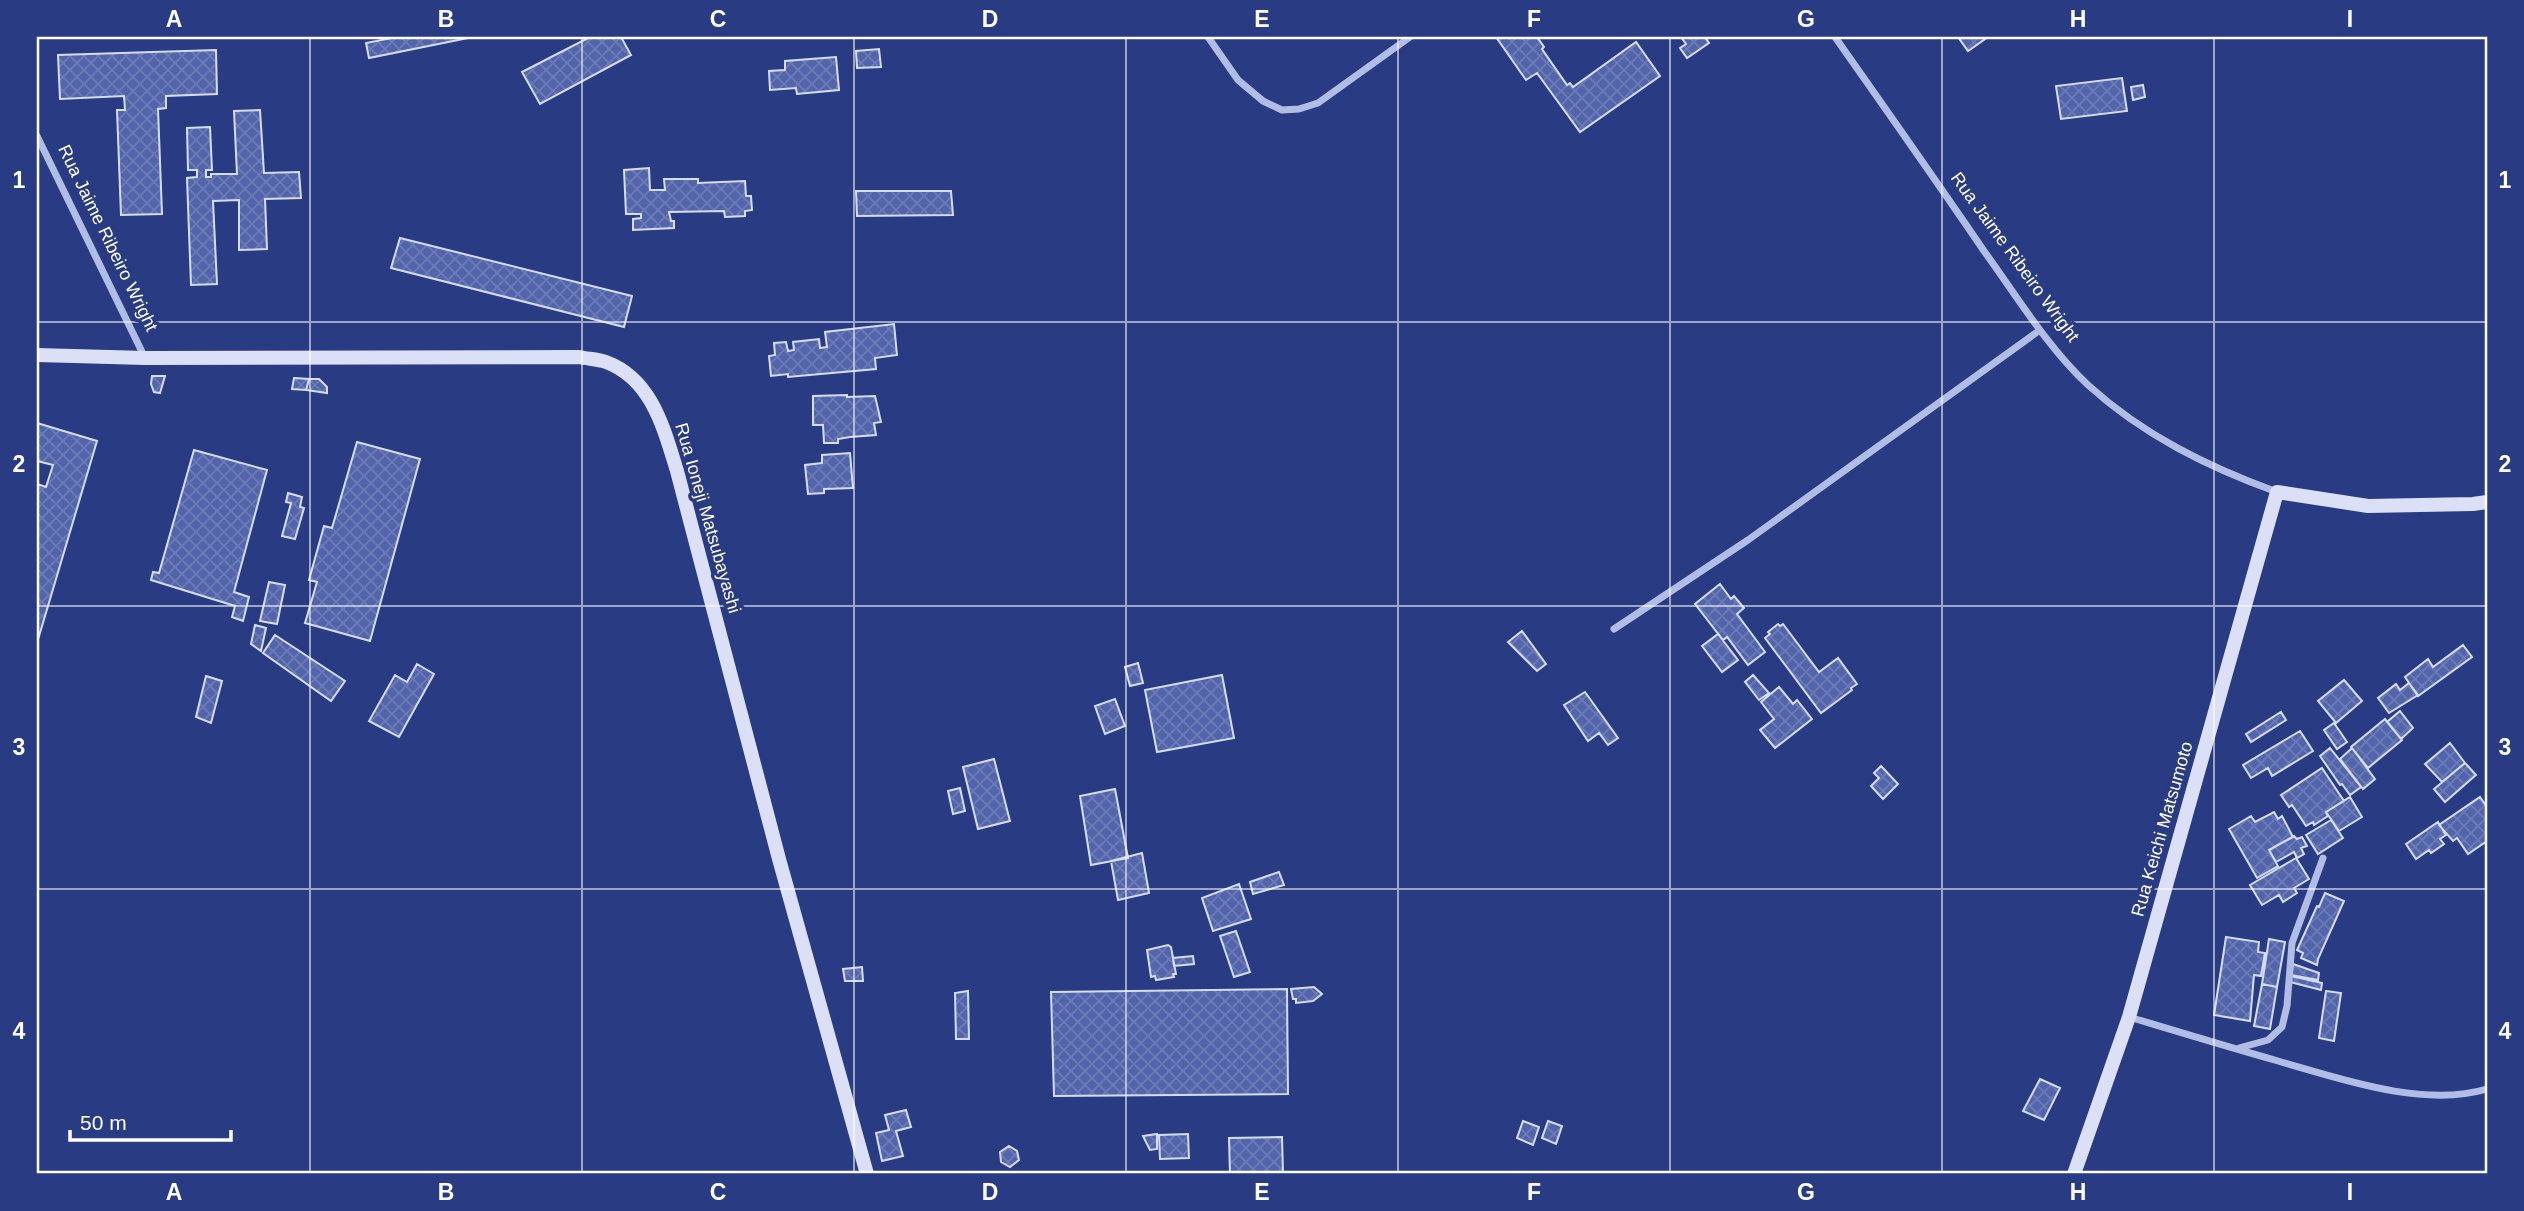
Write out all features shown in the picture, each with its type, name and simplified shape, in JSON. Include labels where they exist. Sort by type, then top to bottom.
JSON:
[{"type":"main road","name":"Rua Ioneji Matsubayashi","points":[[37,355],[145,358],[579,357],[605,362],[634,380],[653,403],[677,471],[777,852],[867,1174]]},
{"type":"main road","name":"Rua Jaime Ribeiro Wright","points":[[2277,492],[2368,506],[2487,502]]},
{"type":"main road","name":"Rua Keichi Matsumoto","points":[[2074,1174],[2129,1017],[2277,492]]},
{"type":"street","points":[[1208,37],[1238,80],[1262,102],[1282,110],[1318,103],[1410,37]]},
{"type":"street","name":"Rua Jaime Ribeiro Wright","points":[[1835,37],[2040,330],[2086,384],[2126,416],[2166,442],[2227,474],[2277,492]]},
{"type":"street","name":"Rua Jaime Ribeiro Wright","points":[[37,136],[145,358]]},
{"type":"street","points":[[1614,629],[1748,540],[2040,330]]},
{"type":"street","points":[[2235,1049],[2268,1040],[2282,1027],[2287,1006],[2291,943],[2323,858]]},
{"type":"street","points":[[2129,1017],[2329,1076],[2373,1086],[2428,1095],[2468,1095],[2487,1089]]},
{"type":"building","points":[[397,37],[473,37],[369,58],[366,43]]},
{"type":"building","points":[[590,37],[621,37],[631,55],[540,104],[522,72]]},
{"type":"building","points":[[1496,37],[1537,37],[1544,47],[1542,49],[1567,85],[1570,83],[1573,87],[1636,42],[1660,76],[1580,132],[1537,73],[1526,80]]},
{"type":"building","points":[[1681,37],[1705,37],[1709,43],[1687,58],[1680,48],[1686,44]]},
{"type":"building","points":[[1958,37],[1988,37],[1968,51]]},
{"type":"building","points":[[879,49],[881,67],[857,68],[856,51]]},
{"type":"building","points":[[216,50],[217,94],[166,96],[166,108],[158,109],[162,214],[121,215],[117,110],[125,110],[124,96],[60,99],[58,55]]},
{"type":"building","points":[[836,57],[839,90],[797,94],[796,88],[770,90],[769,71],[785,70],[785,61]]},
{"type":"building","points":[[2122,78],[2127,111],[2061,119],[2056,86]]},
{"type":"building","points":[[2143,85],[2145,97],[2133,100],[2131,87]]},
{"type":"building","points":[[260,110],[264,173],[299,172],[301,198],[265,199],[267,249],[239,250],[239,200],[213,201],[217,284],[191,285],[187,178],[197,177],[197,170],[188,170],[187,128],[210,127],[212,170],[206,170],[206,177],[211,177],[211,174],[237,174],[234,111]]},
{"type":"building","points":[[649,168],[650,190],[665,190],[664,179],[698,179],[698,183],[745,181],[746,196],[751,196],[752,210],[745,211],[745,216],[725,217],[724,211],[669,212],[674,228],[633,230],[633,219],[641,218],[641,214],[626,214],[624,170]]},
{"type":"building","points":[[856,191],[951,191],[953,215],[857,216]]},
{"type":"building","points":[[400,238],[632,296],[624,327],[391,268]]},
{"type":"building","points":[[894,324],[897,355],[875,358],[876,369],[788,377],[788,374],[771,376],[769,356],[775,355],[774,343],[786,342],[788,351],[794,350],[793,342],[819,339],[820,348],[827,347],[825,332]]},
{"type":"building","points":[[152,376],[165,376],[160,393],[154,392]]},
{"type":"building","points":[[294,378],[309,379],[306,390],[292,389]]},
{"type":"building","points":[[309,379],[319,379],[327,387],[327,393],[306,390]]},
{"type":"building","points":[[813,396],[875,396],[881,422],[874,423],[876,435],[838,439],[838,443],[824,443],[823,425],[813,425]]},
{"type":"building","points":[[37,423],[97,441],[37,643],[37,484],[46,487],[53,465],[37,461]]},
{"type":"building","points":[[357,442],[420,459],[370,641],[305,623],[317,582],[309,580],[324,526],[332,528]]},
{"type":"building","points":[[194,450],[267,470],[234,592],[249,597],[243,621],[232,617],[235,606],[151,580],[153,572],[159,573]]},
{"type":"building","points":[[850,453],[853,488],[824,489],[824,493],[808,494],[805,465],[822,463],[822,455]]},
{"type":"building","points":[[288,493],[302,497],[300,507],[304,508],[295,539],[282,536],[291,503],[286,502]]},
{"type":"building","points":[[269,582],[285,585],[277,624],[260,621]]},
{"type":"building","points":[[1720,584],[1731,599],[1734,596],[1744,608],[1737,614],[1765,652],[1748,665],[1727,637],[1723,640],[1695,604]]},
{"type":"building","points":[[1778,624],[1783,624],[1819,672],[1838,658],[1857,684],[1821,713],[1765,638]]},
{"type":"building","points":[[255,625],[266,628],[261,651],[251,644]]},
{"type":"building","points":[[1522,631],[1546,664],[1537,671],[1508,642]]},
{"type":"building","points":[[1718,634],[1738,660],[1722,672],[1702,646]]},
{"type":"building","points":[[275,635],[345,681],[331,701],[263,653]]},
{"type":"building","points":[[2463,645],[2472,657],[2418,696],[2405,677],[2428,659],[2433,667]]},
{"type":"building","points":[[1138,663],[1143,683],[1130,686],[1125,667]]},
{"type":"building","points":[[417,664],[434,674],[399,737],[369,721],[395,675],[407,682]]},
{"type":"building","points":[[1222,675],[1234,738],[1157,752],[1145,690]]},
{"type":"building","points":[[1753,675],[1769,693],[1759,700],[1745,682]]},
{"type":"building","points":[[206,676],[222,681],[211,723],[196,717]]},
{"type":"building","points":[[2344,680],[2362,701],[2336,723],[2318,701]]},
{"type":"building","points":[[2409,683],[2418,695],[2389,713],[2378,698],[2396,684],[2400,690]]},
{"type":"building","points":[[1779,687],[1793,704],[1797,700],[1812,719],[1775,748],[1760,730],[1774,719],[1761,702]]},
{"type":"building","points":[[1585,692],[1618,738],[1608,745],[1599,733],[1588,741],[1564,705]]},
{"type":"building","points":[[1115,699],[1125,726],[1105,734],[1095,706]]},
{"type":"building","points":[[2400,711],[2413,728],[2401,739],[2387,722]]},
{"type":"building","points":[[2281,712],[2286,720],[2251,742],[2246,734]]},
{"type":"building","points":[[2385,719],[2402,740],[2368,768],[2351,747]]},
{"type":"building","points":[[2334,723],[2347,742],[2337,749],[2324,730]]},
{"type":"building","points":[[2300,731],[2313,751],[2272,776],[2268,768],[2251,778],[2243,765]]},
{"type":"building","points":[[2450,743],[2465,763],[2442,782],[2425,764]]},
{"type":"building","points":[[2330,748],[2361,787],[2350,795],[2320,756]]},
{"type":"building","points":[[2352,748],[2375,779],[2363,789],[2340,759]]},
{"type":"building","points":[[994,759],[1010,821],[978,829],[963,767]]},
{"type":"building","points":[[2465,763],[2476,775],[2445,802],[2434,789]]},
{"type":"building","points":[[1881,766],[1898,784],[1883,799],[1871,786],[1879,778],[1874,773]]},
{"type":"building","points":[[2322,768],[2344,801],[2326,812],[2328,816],[2314,825],[2313,822],[2306,826],[2292,805],[2289,807],[2281,795]]},
{"type":"building","points":[[960,788],[965,811],[953,814],[948,791]]},
{"type":"building","points":[[1115,789],[1128,858],[1091,865],[1080,796]]},
{"type":"building","points":[[2350,797],[2362,817],[2339,831],[2326,812]]},
{"type":"building","points":[[2480,797],[2487,807],[2487,841],[2468,854],[2457,838],[2453,841],[2439,825]]},
{"type":"building","points":[[2274,812],[2278,819],[2282,816],[2293,837],[2269,850],[2278,866],[2257,878],[2229,829],[2251,816],[2255,822]]},
{"type":"building","points":[[2331,820],[2343,838],[2318,854],[2306,835]]},
{"type":"building","points":[[2438,822],[2446,835],[2440,839],[2444,844],[2416,859],[2406,844]]},
{"type":"building","points":[[2294,836],[2297,839],[2302,837],[2307,846],[2301,848],[2304,854],[2297,858],[2294,852],[2276,862],[2269,850]]},
{"type":"building","points":[[1142,853],[1149,893],[1118,900],[1111,861]]},
{"type":"building","points":[[2296,858],[2309,879],[2294,888],[2297,893],[2283,902],[2279,895],[2262,905],[2250,885]]},
{"type":"building","points":[[1279,872],[1284,885],[1253,894],[1250,882]]},
{"type":"building","points":[[1239,884],[1251,919],[1213,931],[1202,898]]},
{"type":"building","points":[[2325,893],[2344,901],[2317,965],[2301,958],[2303,953],[2297,950]]},
{"type":"building","points":[[1236,931],[1250,972],[1234,977],[1220,936]]},
{"type":"building","points":[[2226,937],[2259,942],[2258,952],[2265,953],[2261,976],[2254,975],[2250,1021],[2214,1015]]},
{"type":"building","points":[[2269,939],[2285,942],[2277,987],[2262,984]]},
{"type":"building","points":[[1168,945],[1171,947],[1176,974],[1173,974],[1174,977],[1156,980],[1155,976],[1151,977],[1147,950]]},
{"type":"building","points":[[1193,956],[1194,964],[1174,966],[1173,958]]},
{"type":"building","points":[[2293,964],[2319,973],[2318,980],[2291,975]]},
{"type":"building","points":[[862,967],[863,981],[845,981],[843,969]]},
{"type":"building","points":[[2291,976],[2322,983],[2321,990],[2290,982]]},
{"type":"building","points":[[2262,984],[2277,987],[2270,1029],[2254,1026]]},
{"type":"building","points":[[1314,987],[1322,994],[1313,1001],[1296,1003],[1296,999],[1293,999],[1291,989]]},
{"type":"building","points":[[1287,989],[1288,1094],[1054,1096],[1051,992]]},
{"type":"building","points":[[968,991],[969,1039],[956,1039],[955,993]]},
{"type":"building","points":[[2326,991],[2341,993],[2334,1041],[2319,1038]]},
{"type":"building","points":[[2040,1079],[2060,1088],[2044,1120],[2023,1111]]},
{"type":"building","points":[[906,1110],[911,1127],[896,1131],[903,1156],[882,1161],[876,1133],[889,1130],[885,1115]]},
{"type":"building","points":[[1523,1121],[1539,1127],[1533,1145],[1517,1138]]},
{"type":"building","points":[[1548,1121],[1562,1126],[1556,1144],[1542,1138]]},
{"type":"building","points":[[1157,1134],[1157,1149],[1150,1150],[1143,1136]]},
{"type":"building","points":[[1188,1134],[1189,1158],[1160,1159],[1159,1135]]},
{"type":"building","points":[[1282,1137],[1283,1174],[1230,1174],[1229,1138]]},
{"type":"building","points":[[1009,1146],[1017,1151],[1019,1160],[1010,1167],[1001,1162],[1000,1152]]}]
